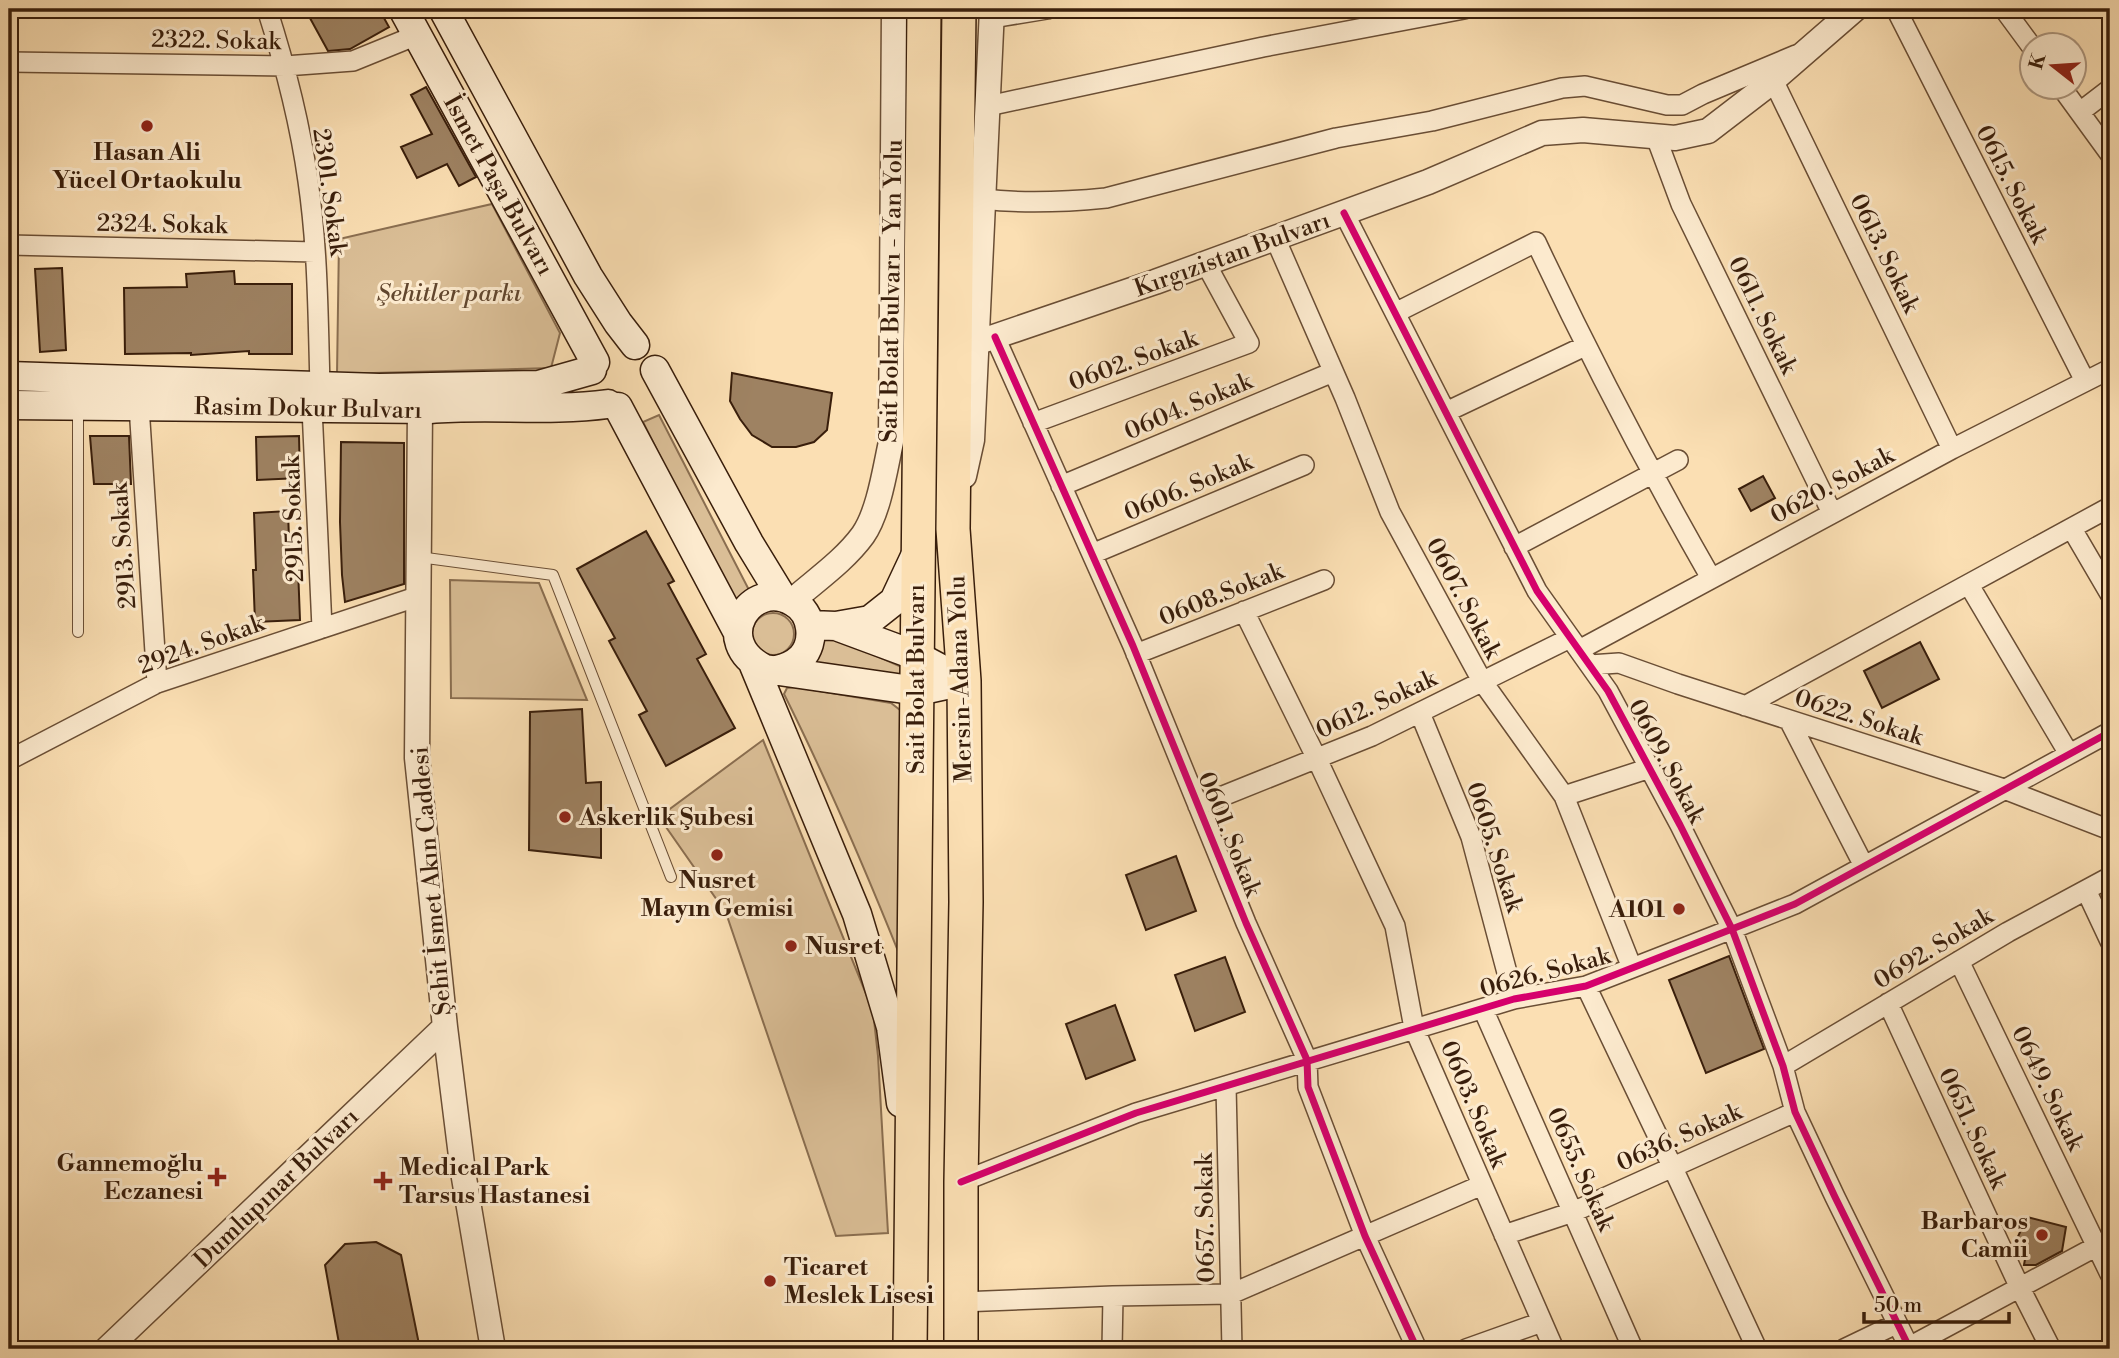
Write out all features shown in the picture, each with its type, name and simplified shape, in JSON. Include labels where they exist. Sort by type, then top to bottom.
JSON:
[{"type":"highway","name":"Sait Bolat Bulvarı","points":[[910,1349],[924,9]]},
{"type":"highway","name":"Mersin-Adana Yolu","points":[[959,9],[953,528],[964,681],[966,902],[961,1349]]},
{"type":"main road","name":"İsmet Paşa Bulvarı","points":[[403,9],[594,366]]},
{"type":"main road","name":"İsmet Paşa Bulvarı","points":[[443,9],[582,265],[635,345]]},
{"type":"main road","points":[[787,599],[749,543],[652,360],[645,351],[635,345],[615,344],[606,349],[598,356],[594,366],[594,387],[600,397],[613,406],[737,631],[744,655],[765,667],[918,691],[964,681]]},
{"type":"main road","points":[[9,376],[316,397],[379,388],[539,386],[594,366]]},
{"type":"main road","points":[[613,406],[628,408],[646,399],[653,390],[656,370]]},
{"type":"main road","name":"Rasim Dokur Bulvarı","points":[[9,405],[139,406],[316,397],[420,410],[462,407],[613,406]]},
{"type":"main road","points":[[765,667],[789,667],[799,660],[807,650],[810,638],[823,626],[870,620],[894,601],[917,551]]},
{"type":"main road","points":[[737,631],[747,608],[757,600],[769,596],[787,599],[823,626],[917,656],[964,681]]},
{"type":"main road","points":[[765,667],[857,914],[891,1027],[911,1189]]},
{"type":"street","name":"2301. Sokak","points":[[267,9],[285,66],[308,181],[315,252],[316,397]]},
{"type":"street","name":"Sait Bolat Bulvarı - Yan Yolu","points":[[787,599],[841,560],[864,533],[879,495],[891,442],[894,9]]},
{"type":"street","points":[[953,528],[972,440],[986,340],[983,199],[992,13],[1047,9]]},
{"type":"street","points":[[988,106],[1263,47],[1464,9]]},
{"type":"street","name":"Kırgızistan Bulvarı","points":[[986,340],[1345,213],[1428,182],[1542,133],[1583,130],[1675,138],[1708,131],[1773,80],[1855,9]]},
{"type":"street","name":"0615. Sokak","points":[[1896,9],[2085,381]]},
{"type":"street","points":[[2004,9],[2021,32]]},
{"type":"street","name":"2322. Sokak","points":[[9,62],[285,66],[353,61],[417,35]]},
{"type":"street","points":[[983,199],[1017,203],[1106,198],[1336,138],[1432,121],[1562,88],[1584,86],[1667,105],[1682,105],[1807,51]]},
{"type":"street","name":"0613. Sokak","points":[[1773,80],[1952,449]]},
{"type":"street","points":[[2080,112],[2110,89]]},
{"type":"street","points":[[2072,102],[2110,154]]},
{"type":"street","name":"0611. Sokak","points":[[1656,137],[1681,204],[1832,513]]},
{"type":"street","name":"0609. Sokak","points":[[1345,213],[1536,591],[1608,691],[1732,929],[1783,1066],[1796,1112],[1896,1324],[1910,1348]]},
{"type":"street","name":"0607. Sokak","points":[[1275,238],[1390,512],[1482,681],[1564,796],[1632,968]]},
{"type":"street","points":[[1395,313],[1536,242],[1585,346],[1651,474],[1711,579]]},
{"type":"street","name":"2324. Sokak","points":[[9,245],[315,252]]},
{"type":"street","name":"0602. Sokak","points":[[1033,423],[1249,343],[1206,264]]},
{"type":"street","name":"0601. Sokak","points":[[986,340],[1033,423],[1136,654],[1246,923],[1307,1060],[1308,1087],[1365,1236],[1417,1349]]},
{"type":"street","points":[[1446,412],[1585,346]]},
{"type":"street","name":"0620. Sokak","points":[[1580,651],[1952,449],[2110,369]]},
{"type":"street","name":"0604. Sokak","points":[[1061,486],[1333,372]]},
{"type":"street","name":"2915. Sokak","points":[[316,397],[322,628]]},
{"type":"street","name":"2913. Sokak","points":[[139,406],[156,683]]},
{"type":"street","name":"Şehit İsmet Akın Caddesi","points":[[420,410],[418,758],[445,1027],[463,1172],[493,1349]]},
{"type":"street","points":[[1514,547],[1678,460]]},
{"type":"street","name":"0606. Sokak","points":[[1092,554],[1304,465]]},
{"type":"street","points":[[1745,706],[2110,507]]},
{"type":"street","points":[[2072,528],[2110,594]]},
{"type":"street","name":"0608.Sokak","points":[[1136,654],[1324,580]]},
{"type":"street","points":[[1969,585],[2069,754]]},
{"type":"street","name":"2924. Sokak","points":[[9,760],[156,683],[419,596]]},
{"type":"street","name":"0603. Sokak","points":[[1244,611],[1395,926],[1415,1028],[1554,1349]]},
{"type":"street","name":"0612. Sokak","points":[[1198,806],[1372,736],[1482,681],[1580,651]]},
{"type":"street","name":"0622. Sokak","points":[[1580,651],[2004,789],[2110,830]]},
{"type":"street","name":"0605. Sokak","points":[[1420,713],[1471,837],[1514,999]]},
{"type":"street","points":[[1789,720],[1864,866]]},
{"type":"street","name":"0626. Sokak","points":[[961,1182],[1136,1113],[1514,999],[1586,986],[1732,929],[1795,904],[2110,732]]},
{"type":"street","points":[[1564,796],[1650,768]]},
{"type":"street","name":"0692. Sokak","points":[[1783,1066],[2008,932],[2110,877]]},
{"type":"street","points":[[2086,890],[2110,941]]},
{"type":"street","name":"0649. Sokak","points":[[1959,961],[2104,1243],[2110,1274]]},
{"type":"street","points":[[1586,986],[1757,1349]]},
{"type":"street","name":"0651. Sokak","points":[[1888,1003],[2051,1349]]},
{"type":"street","name":"0655. Sokak","points":[[1483,1009],[1633,1349]]},
{"type":"street","name":"Dumlupınar Bulvarı","points":[[107,1349],[445,1027]]},
{"type":"street","name":"0657. Sokak","points":[[1226,1086],[1232,1349]]},
{"type":"street","name":"0636. Sokak","points":[[1504,1235],[1573,1212],[1796,1112]]},
{"type":"street","points":[[961,1303],[1231,1294],[1482,1185]]},
{"type":"street","points":[[1910,1348],[2104,1243]]},
{"type":"street","points":[[1112,1349],[1114,1296]]},
{"type":"street","points":[[1465,1349],[1542,1322]]},
{"type":"street","points":[[1844,1349],[1896,1324]]},
{"type":"lane","points":[[78,632],[79,405]]},
{"type":"lane","points":[[419,557],[553,575],[671,877]]},
{"type":"green space","name":"Şehitler parkı","points":[[492,204],[560,333],[551,368],[337,374],[339,239]]},
{"type":"green space","points":[[659,415],[749,590],[733,603],[643,422]]},
{"type":"green space","points":[[450,580],[539,583],[587,700],[451,698]]},
{"type":"green space","points":[[773,613],[788,619],[794,634],[788,649],[773,655],[758,649],[752,634],[758,619]]},
{"type":"green space","points":[[822,632],[904,668],[905,676],[811,663]]},
{"type":"green space","points":[[795,687],[891,703],[900,710],[902,961],[846,827],[784,694],[787,688]]},
{"type":"green space","points":[[763,740],[873,1011],[888,1233],[836,1236],[726,913],[659,817]]},
{"type":"building","points":[[305,9],[379,9],[389,27],[350,49],[328,51]]},
{"type":"building","points":[[426,87],[476,177],[459,186],[447,164],[417,178],[401,147],[432,134],[411,95]]},
{"type":"building","points":[[62,268],[66,350],[40,352],[35,269]]},
{"type":"building","points":[[234,271],[235,284],[292,284],[292,354],[249,354],[249,351],[191,355],[125,354],[124,288],[187,287],[186,274]]},
{"type":"building","points":[[732,373],[832,393],[827,430],[814,442],[796,447],[772,447],[752,435],[730,401]]},
{"type":"building","points":[[90,436],[129,436],[131,484],[94,484]]},
{"type":"building","points":[[299,436],[300,478],[257,480],[256,437]]},
{"type":"building","points":[[341,442],[404,443],[404,584],[345,602],[340,522]]},
{"type":"building","points":[[1763,476],[1775,498],[1751,511],[1739,489]]},
{"type":"building","points":[[288,511],[290,568],[298,568],[300,620],[255,622],[254,513]]},
{"type":"building","points":[[646,531],[674,581],[668,584],[706,654],[697,659],[735,728],[666,766],[639,715],[647,711],[609,641],[615,638],[577,569]]},
{"type":"building","points":[[1920,642],[1939,679],[1882,708],[1864,671]]},
{"type":"building","name":"Askerlik Şubesi","points":[[582,709],[586,783],[601,782],[601,858],[529,850],[530,712]]},
{"type":"building","points":[[1176,856],[1196,911],[1146,930],[1126,875]]},
{"type":"building","points":[[1729,956],[1764,1049],[1706,1073],[1669,980]]},
{"type":"building","points":[[1225,957],[1245,1012],[1195,1031],[1175,975]]},
{"type":"building","points":[[1115,1005],[1135,1060],[1086,1079],[1066,1024]]},
{"type":"building","name":"Barbaros Camii","points":[[2027,1217],[2066,1227],[2062,1251],[2036,1265],[2024,1265],[2027,1248],[2015,1243]]},
{"type":"building","name":"Medical Park Tarsus Hastanesi","points":[[376,1242],[401,1255],[420,1349],[340,1349],[325,1265],[345,1244]]},
{"type":"cycle path","points":[[1344,213],[1537,591],[1608,691],[1732,929],[1783,1066],[1795,1112],[1910,1349]]},
{"type":"cycle path","points":[[995,337],[1133,646],[1246,923],[1307,1060],[1308,1087],[1365,1236],[1417,1349]]},
{"type":"cycle path","points":[[961,1182],[1136,1113],[1514,999],[1586,986],[1732,929],[1795,904],[2110,732]]},
{"type":"place","name":"Hasan Ali Yücel Ortaokulu","points":[[147,126]]},
{"type":"place","name":"Askerlik Şubesi","points":[[565,817]]},
{"type":"place","name":"Nusret Mayın Gemisi","points":[[717,855]]},
{"type":"place","name":"A101","points":[[1679,909]]},
{"type":"place","name":"Nusret","points":[[791,946]]},
{"type":"place","name":"Gannemoğlu Eczanesi","points":[[217,1177]]},
{"type":"place","name":"Medical Park Tarsus Hastanesi","points":[[383,1181]]},
{"type":"place","name":"Barbaros Camii","points":[[2042,1235]]},
{"type":"place","name":"Ticaret Meslek Lisesi","points":[[770,1281]]}]
